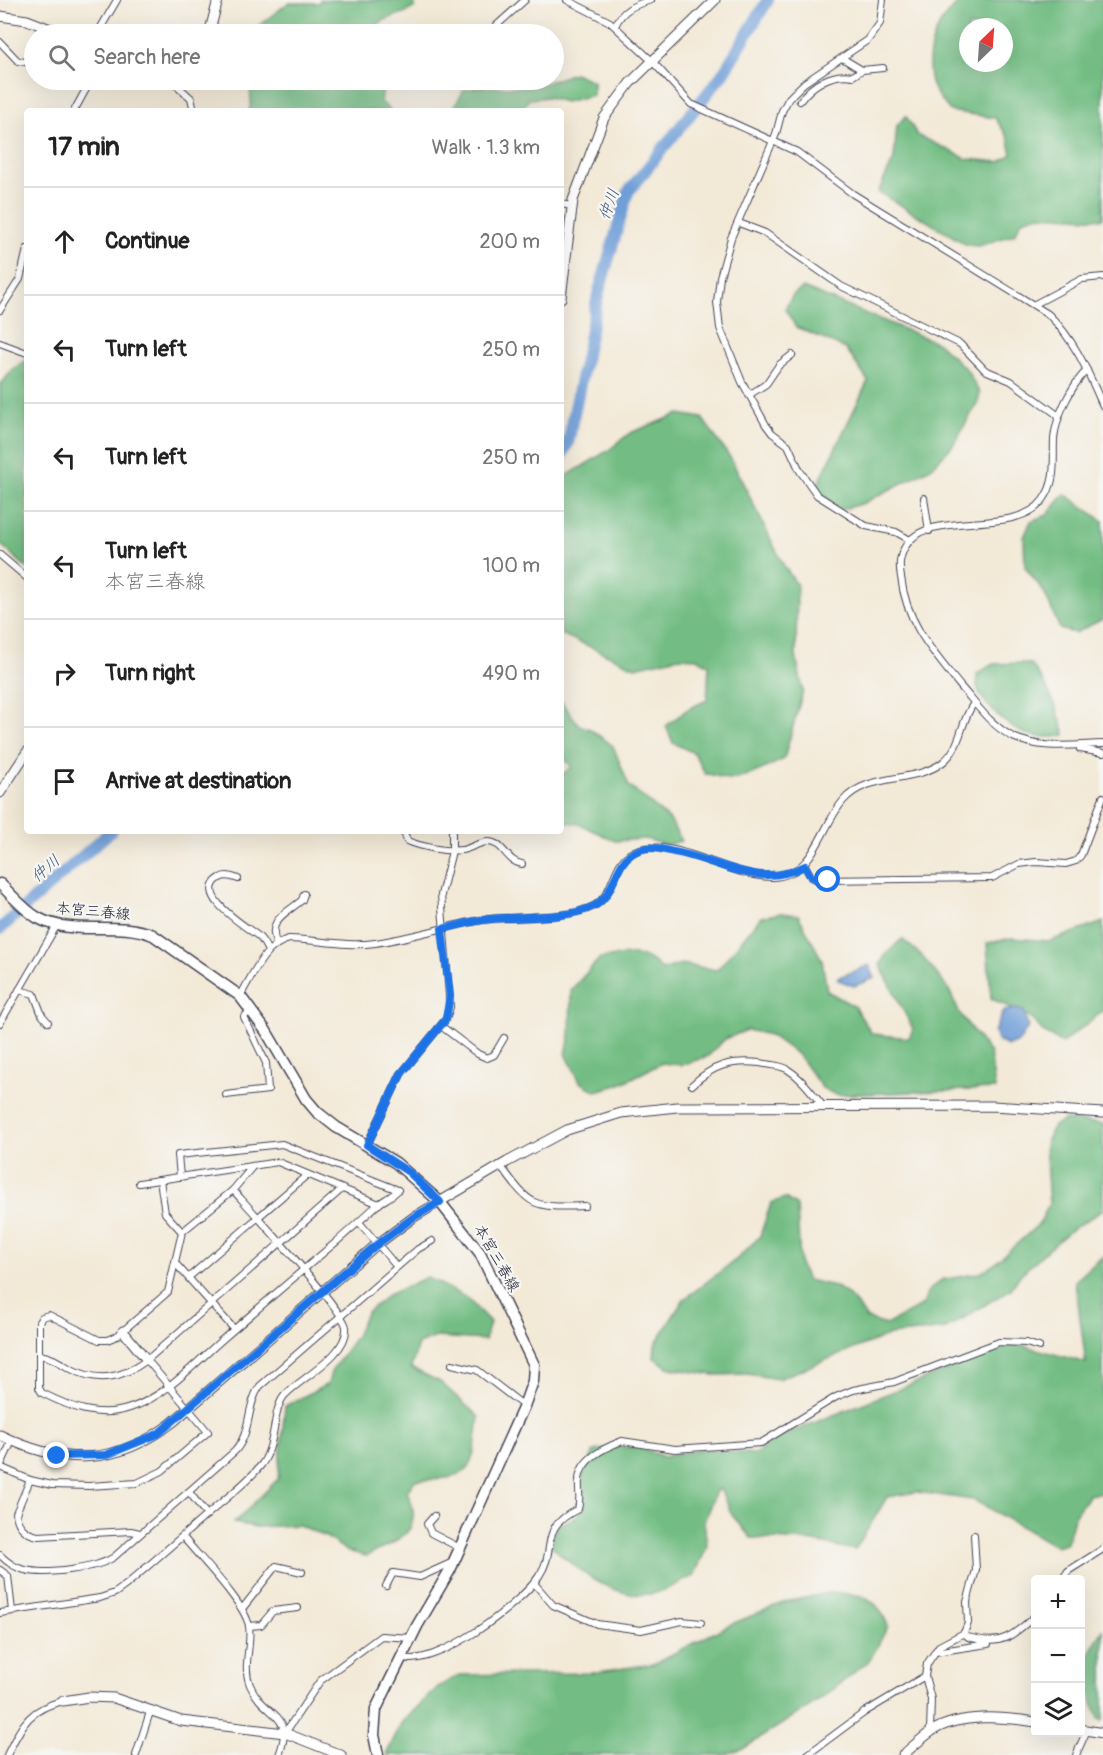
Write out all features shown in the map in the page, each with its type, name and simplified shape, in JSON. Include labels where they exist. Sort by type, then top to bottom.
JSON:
[{"type":"main road","name":"本宮三春線","points":[[0,884],[31,913],[57,925],[145,932],[179,952],[240,996],[252,1009],[306,1099],[327,1121],[410,1173],[440,1202],[480,1253],[528,1348],[534,1372],[524,1406],[454,1562],[411,1638],[376,1709],[374,1735],[378,1755]]},
{"type":"street","points":[[103,24],[117,0]]},
{"type":"street","points":[[212,24],[218,0]]},
{"type":"street","points":[[498,24],[525,0]]},
{"type":"street","points":[[567,0],[599,15],[615,26],[652,61],[691,104],[773,140],[805,157],[877,209],[1035,304],[1066,332],[1103,406]]},
{"type":"street","points":[[626,0],[628,8]]},
{"type":"street","points":[[615,26],[628,8],[651,0]]},
{"type":"street","points":[[564,273],[572,206],[604,118],[620,95],[715,0]]},
{"type":"street","points":[[883,0],[880,23],[876,32],[861,47],[804,83],[789,98],[725,255],[717,302],[720,328],[749,395],[772,433],[788,445],[800,471],[817,495],[866,526],[896,532],[910,540]]},
{"type":"street","points":[[0,16],[37,24]]},
{"type":"street","points":[[0,42],[18,61],[24,62]]},
{"type":"street","points":[[842,58],[862,70]]},
{"type":"street","points":[[800,101],[829,78],[842,74],[853,76],[862,70],[883,68]]},
{"type":"street","points":[[76,108],[86,90]]},
{"type":"street","points":[[182,90],[191,98],[193,108]]},
{"type":"street","points":[[564,205],[572,206]]},
{"type":"street","points":[[739,223],[765,233],[841,286],[960,344],[986,370],[1011,381],[1059,416]]},
{"type":"street","points":[[0,310],[20,279],[24,262]]},
{"type":"street","points":[[1035,304],[1080,280],[1103,278]]},
{"type":"street","points":[[0,344],[24,352]]},
{"type":"street","points":[[749,395],[766,384],[779,365],[792,355]]},
{"type":"street","points":[[1087,370],[1059,416],[1054,437],[1054,475],[1051,488],[1038,506],[1021,514],[929,531],[910,540],[899,563],[910,616],[924,642],[974,703],[1004,730],[1026,742],[1062,746],[1103,744]]},
{"type":"street","points":[[924,498],[929,531]]},
{"type":"street","points":[[0,555],[24,576]]},
{"type":"street","points":[[240,996],[268,951],[276,943],[289,939],[375,943],[481,920],[566,913],[587,909],[604,898],[624,858],[637,850],[650,848],[696,855],[731,870],[762,876],[787,875],[805,866],[848,796],[879,782],[930,769],[946,760],[959,740],[974,703]]},
{"type":"street","points":[[1080,749],[1103,753]]},
{"type":"street","points":[[0,793],[24,757]]},
{"type":"street","points":[[805,866],[811,877],[818,880],[922,880],[992,878],[1019,864],[1066,864],[1076,861],[1081,855],[1103,797]]},
{"type":"street","points":[[405,834],[407,840],[415,844],[452,851],[489,842],[500,846],[510,859],[522,864]]},
{"type":"street","points":[[367,1145],[397,1080],[441,1026],[450,1007],[441,896],[452,851],[452,834]]},
{"type":"street","points":[[238,879],[224,876],[218,879],[213,889],[215,897],[231,917],[261,938],[268,951]]},
{"type":"street","points":[[276,943],[273,936],[281,913],[302,900],[304,894]]},
{"type":"street","points":[[0,1023],[57,925]]},
{"type":"street","points":[[20,990],[34,994],[42,1015],[48,1022]]},
{"type":"street","points":[[226,1095],[268,1090],[266,1063],[244,1017],[252,1009]]},
{"type":"street","points":[[441,1026],[478,1054],[487,1058],[494,1055],[504,1038]]},
{"type":"street","points":[[692,1085],[705,1073],[727,1063],[778,1066],[800,1079],[823,1106]]},
{"type":"street","points":[[0,1435],[12,1442],[57,1456],[106,1455],[158,1434],[378,1244],[414,1217],[500,1166],[567,1130],[621,1113],[677,1107],[992,1106],[1103,1113]]},
{"type":"street","points":[[180,1177],[178,1155],[282,1144],[398,1190],[378,1204],[170,1386],[150,1400],[127,1409],[102,1412],[80,1409],[40,1391],[39,1322],[45,1315],[99,1340],[109,1340],[123,1332],[168,1292],[182,1232],[233,1190],[253,1166]]},
{"type":"street","points":[[139,1183],[278,1162],[378,1204]]},
{"type":"street","points":[[500,1166],[522,1195],[534,1203],[585,1206]]},
{"type":"street","points":[[189,1277],[307,1175]]},
{"type":"street","points":[[160,1180],[165,1213],[182,1232]]},
{"type":"street","points":[[39,1355],[47,1356],[83,1374],[99,1378],[124,1374],[147,1360],[342,1189]]},
{"type":"street","points":[[0,1612],[86,1601],[115,1593],[249,1480],[271,1446],[278,1408],[284,1396],[342,1347],[346,1329],[341,1315],[233,1190]]},
{"type":"street","points":[[359,1222],[397,1267]]},
{"type":"street","points":[[0,1555],[27,1570],[96,1566],[114,1557],[243,1442],[252,1396],[260,1386],[418,1249],[432,1242]]},
{"type":"street","points":[[176,1263],[234,1329]]},
{"type":"street","points":[[12,1442],[0,1467],[30,1480],[52,1485],[89,1486],[137,1483],[153,1477],[208,1432],[123,1332]]},
{"type":"street","points":[[401,1657],[407,1660],[427,1657],[458,1643],[484,1627],[534,1583],[543,1570],[551,1534],[558,1521],[578,1509],[579,1474],[582,1466],[615,1443],[622,1441],[675,1449],[761,1443],[836,1397],[853,1390],[894,1382],[999,1342],[1026,1343],[1039,1347]]},
{"type":"street","points":[[452,1364],[477,1370],[524,1406]]},
{"type":"street","points":[[30,1480],[19,1501],[16,1513],[20,1526],[28,1533],[38,1536],[131,1531],[140,1533]]},
{"type":"street","points":[[189,1492],[207,1515]]},
{"type":"street","points":[[434,1516],[427,1524],[431,1533],[460,1548]]},
{"type":"street","points":[[930,1732],[931,1699],[925,1676],[927,1664],[945,1642],[964,1633],[968,1623],[967,1602],[976,1570],[974,1535]]},
{"type":"street","points":[[183,1537],[242,1609],[249,1626],[249,1681],[254,1692],[282,1722],[285,1733]]},
{"type":"street","points":[[1065,1575],[1103,1548]]},
{"type":"street","points":[[386,1586],[393,1573],[420,1577],[454,1562]]},
{"type":"street","points":[[242,1609],[276,1566],[302,1572]]},
{"type":"street","points":[[0,1570],[8,1576],[12,1611]]},
{"type":"street","points":[[534,1583],[553,1605],[597,1624],[641,1630],[682,1621],[701,1623]]},
{"type":"street","points":[[249,1626],[261,1625],[273,1611],[298,1608]]},
{"type":"street","points":[[935,1652],[988,1644],[1010,1636],[1031,1618]]},
{"type":"street","points":[[964,1633],[969,1638],[988,1644]]},
{"type":"street","points":[[279,1755],[285,1733],[320,1681],[381,1636],[411,1638]]},
{"type":"street","points":[[807,1755],[865,1712],[925,1676]]},
{"type":"street","points":[[7,1755],[28,1717],[42,1706],[89,1697],[114,1698],[181,1721],[285,1733],[341,1755]]},
{"type":"street","points":[[136,1755],[151,1709]]},
{"type":"street","points":[[903,1755],[930,1732],[954,1722],[972,1718],[1031,1722]]},
{"type":"street","points":[[1085,1729],[1103,1732]]},
{"type":"street","points":[[1077,1755],[1082,1737]]},
{"type":"green space","points":[[320,0],[414,0],[415,7],[377,24],[261,24],[288,3],[319,3]]},
{"type":"green space","points":[[963,0],[1103,0],[1103,219],[1039,215],[1022,220],[1015,234],[979,246],[967,245],[878,192],[894,159],[897,125],[906,116],[917,135],[967,159],[1000,162],[1012,154],[1008,137],[995,118],[950,111],[932,86],[929,71],[931,48],[939,26]]},
{"type":"green space","points":[[574,73],[593,81],[593,95],[565,102],[548,97],[529,99],[522,108],[454,108],[464,90],[564,90],[564,76]]},
{"type":"green space","points":[[250,90],[383,90],[381,102],[388,108],[250,108]]},
{"type":"green space","points":[[803,288],[938,343],[967,370],[980,394],[978,402],[953,445],[931,468],[864,503],[840,510],[822,497],[817,486],[868,381],[846,349],[796,327],[785,309],[793,295]]},
{"type":"green space","points":[[24,362],[24,565],[0,544],[0,385],[14,368]]},
{"type":"green space","points":[[679,414],[702,418],[731,459],[784,566],[797,585],[796,656],[803,691],[784,759],[741,778],[705,774],[694,753],[673,743],[666,726],[688,709],[707,700],[709,665],[697,658],[679,657],[635,667],[564,635],[564,480],[568,475],[609,450],[630,433]]},
{"type":"green space","points":[[1065,494],[1103,521],[1103,619],[1075,633],[1060,629],[1044,592],[1025,567],[1024,537],[1031,521],[1047,515]]},
{"type":"green space","points":[[993,664],[1031,664],[1047,689],[1056,706],[1065,735],[1044,737],[1026,734],[1001,719],[983,699],[978,690],[977,674]]},
{"type":"green space","points":[[564,705],[579,725],[590,729],[613,746],[629,786],[670,820],[681,841],[666,845],[645,839],[615,841],[577,823],[564,822],[564,773],[572,767],[564,759]]},
{"type":"green space","points":[[781,913],[798,915],[822,960],[827,991],[854,1006],[872,1034],[909,1038],[913,1029],[880,965],[885,955],[902,939],[921,955],[948,988],[960,1014],[990,1053],[995,1089],[836,1095],[822,1088],[798,1055],[770,1035],[747,1030],[725,1039],[708,1056],[682,1065],[662,1063],[618,1085],[596,1091],[580,1082],[566,1054],[570,1035],[571,990],[600,958],[634,955],[648,959],[662,970],[681,964],[717,970],[761,917]]},
{"type":"green space","points":[[1103,922],[1103,1011],[1062,1043],[1044,1033],[1032,1019],[991,998],[987,943],[1012,938],[1050,941]]},
{"type":"green space","points":[[1065,1120],[1103,1124],[1103,1210],[1072,1229],[1020,1275],[1011,1289],[946,1329],[889,1335],[778,1379],[748,1374],[714,1375],[670,1368],[654,1358],[655,1345],[683,1300],[738,1258],[760,1236],[771,1203],[785,1198],[797,1206],[800,1264],[807,1280],[843,1291],[854,1301],[867,1319],[886,1325],[923,1305],[928,1291],[941,1280],[980,1273],[993,1265],[1040,1223],[1049,1204],[1045,1145],[1053,1126]]},
{"type":"green space","points":[[1103,1256],[1103,1492],[1089,1495],[1075,1514],[1067,1543],[1055,1546],[974,1500],[917,1492],[887,1497],[855,1550],[809,1541],[751,1538],[732,1515],[720,1489],[716,1491],[704,1521],[707,1547],[694,1576],[660,1592],[640,1595],[626,1593],[598,1582],[572,1564],[551,1545],[556,1527],[575,1517],[584,1507],[582,1477],[594,1451],[639,1447],[664,1457],[700,1449],[754,1454],[781,1436],[1015,1343],[1086,1363],[1075,1281]]},
{"type":"green space","points":[[427,1277],[467,1298],[490,1322],[485,1340],[436,1337],[418,1344],[411,1368],[440,1382],[479,1417],[474,1450],[466,1469],[449,1478],[415,1480],[407,1492],[412,1506],[411,1526],[398,1540],[366,1556],[347,1551],[326,1537],[298,1525],[256,1527],[234,1523],[278,1479],[285,1406],[328,1384],[331,1372],[356,1336],[366,1313],[388,1295]]},
{"type":"green space","points":[[829,1593],[858,1595],[866,1598],[878,1607],[883,1615],[888,1626],[870,1660],[821,1699],[746,1747],[724,1755],[386,1755],[402,1722],[438,1687],[459,1675],[591,1673],[653,1664],[727,1626],[785,1602]]},
{"type":"green space","points":[[1103,1630],[1103,1721],[1099,1719],[1085,1683],[1085,1659]]},
{"type":"water","points":[[869,965],[875,978],[854,986],[837,978]]},
{"type":"water","points":[[1016,1009],[1024,1011],[1028,1027],[1019,1042],[1008,1046],[999,1042],[994,1032],[1004,1011]]},
{"type":"waterway","name":"仲川","points":[[564,451],[568,443],[598,295],[628,192],[722,75],[768,0]]},
{"type":"waterway","name":"仲川","points":[[0,929],[108,834]]},
{"type":"route","points":[[57,1456],[106,1455],[124,1450],[158,1434],[324,1293],[375,1246],[402,1225],[440,1202],[410,1173],[367,1145],[393,1086],[408,1064],[446,1019],[450,1007],[450,996],[442,929],[481,920],[548,915],[587,909],[604,898],[624,858],[637,850],[650,848],[696,855],[731,870],[762,876],[787,875],[805,866],[811,877],[828,880]]}]
